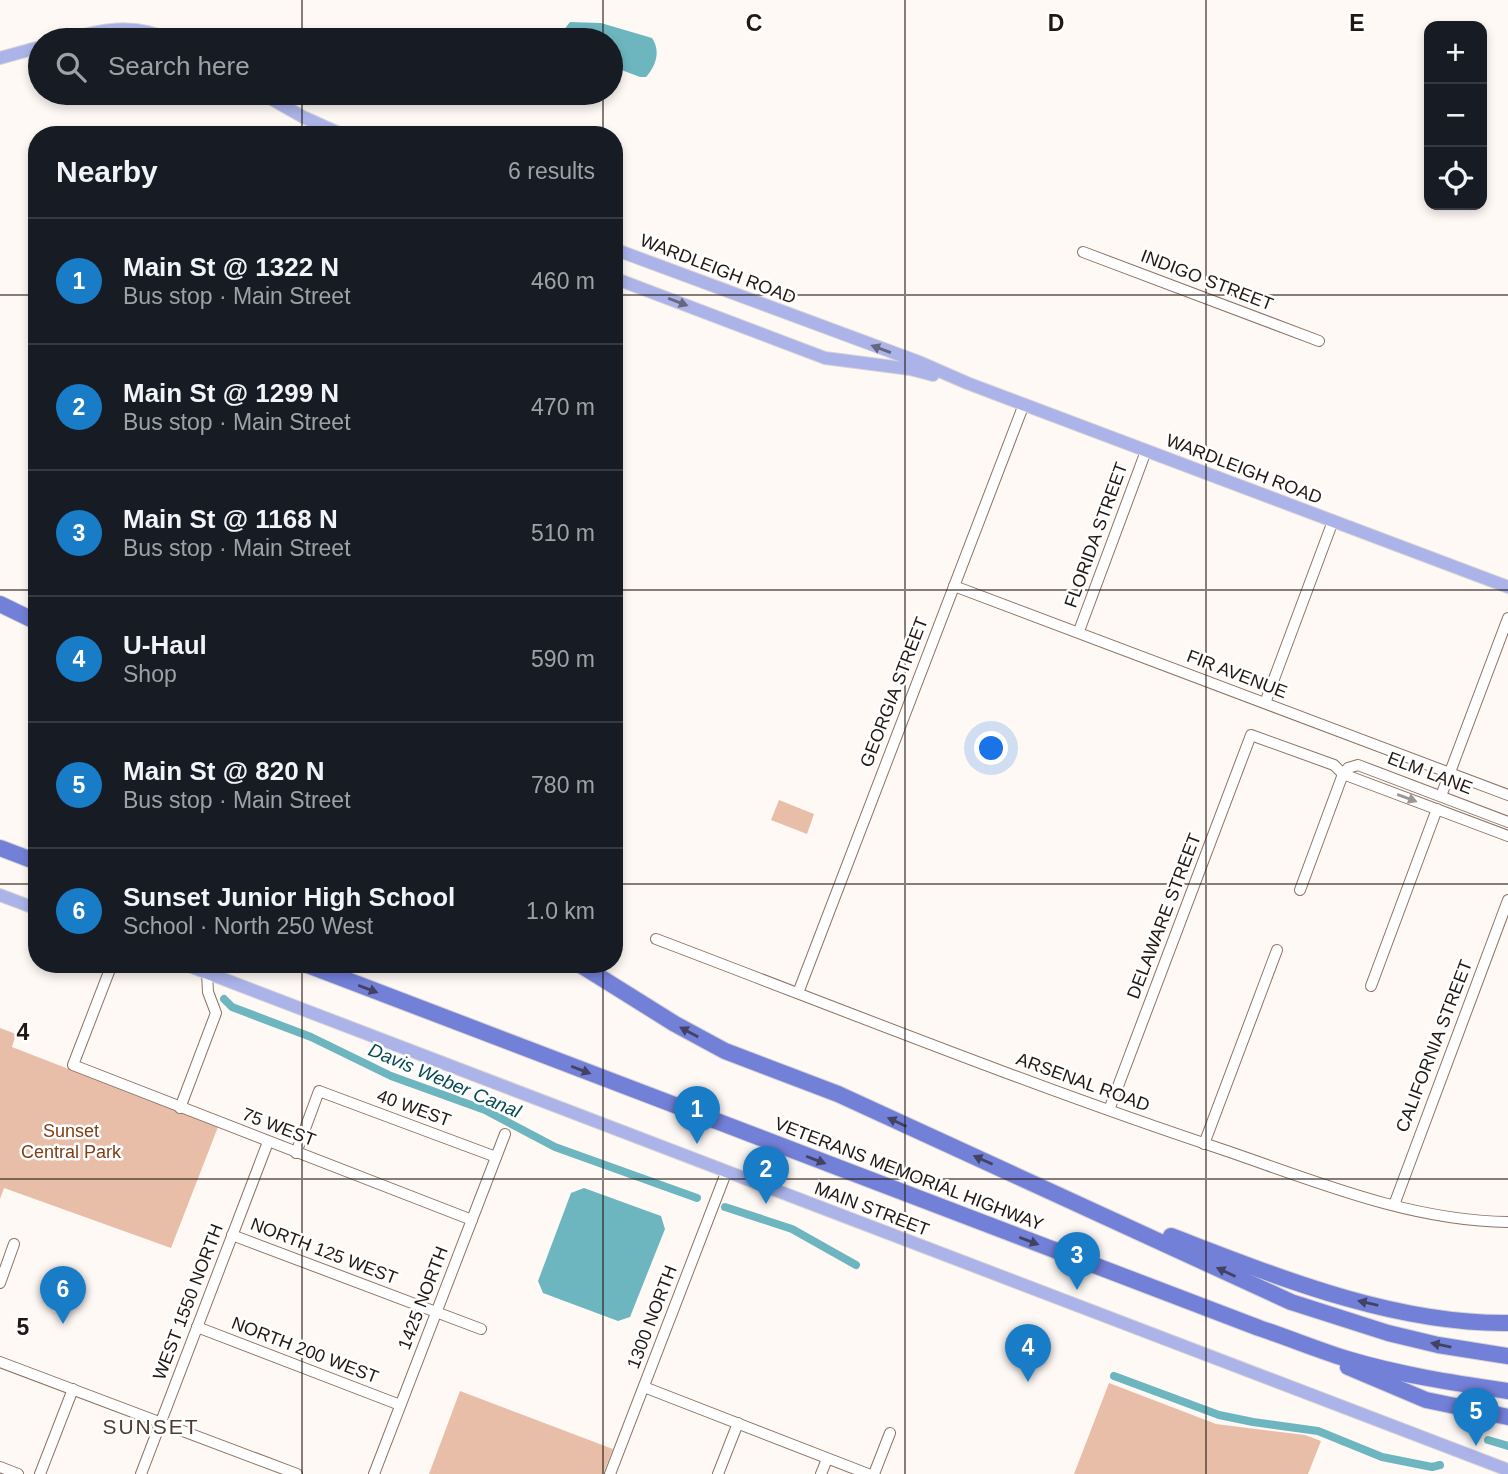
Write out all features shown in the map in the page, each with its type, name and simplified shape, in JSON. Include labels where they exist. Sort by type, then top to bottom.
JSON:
[{"type":"highway","points":[[0,604],[28,618]]},
{"type":"highway","points":[[0,848],[28,859]]},
{"type":"highway","name":"VETERANS MEMORIAL HIGHWAY","points":[[329,973],[1259,1328],[1347,1359],[1452,1383],[1508,1391]]},
{"type":"highway","name":"VETERANS MEMORIAL HIGHWAY","points":[[592,973],[725,1051],[838,1094],[1291,1302],[1388,1333],[1438,1345],[1508,1356]]},
{"type":"highway","points":[[1051,1191],[1339,1297],[1418,1315],[1508,1323]]},
{"type":"highway","points":[[1259,1328],[1426,1399],[1508,1418]]},
{"type":"main road","points":[[0,58],[28,50]]},
{"type":"main road","points":[[282,105],[323,126]]},
{"type":"main road","points":[[303,117],[314,126]]},
{"type":"main road","name":"WARDLEIGH ROAD","points":[[623,252],[919,362],[967,383],[1508,587]]},
{"type":"main road","name":"WARDLEIGH ROAD","points":[[623,281],[825,358],[910,369],[967,383]]},
{"type":"main road","points":[[0,895],[28,906]]},
{"type":"main road","name":"MAIN STREET","points":[[207,973],[1508,1470]]},
{"type":"street","name":"INDIGO STREET","points":[[1083,252],[1319,341]]},
{"type":"street","name":"GEORGIA STREET","points":[[798,993],[1024,404]]},
{"type":"street","name":"FLORIDA STREET","points":[[1079,631],[1146,451]]},
{"type":"street","points":[[1265,703],[1333,521]]},
{"type":"street","name":"FIR AVENUE","points":[[954,586],[1508,795]]},
{"type":"street","points":[[1441,796],[1508,618]]},
{"type":"street","name":"ELM LANE","points":[[1251,735],[1334,765],[1343,774],[1508,836]]},
{"type":"street","name":"DELAWARE STREET","points":[[1109,1110],[1251,735]]},
{"type":"street","name":"ELM LANE","points":[[1343,774],[1348,768],[1358,765],[1508,822]]},
{"type":"street","points":[[1300,890],[1343,774]]},
{"type":"street","points":[[1371,986],[1437,809]]},
{"type":"street","name":"CALIFORNIA STREET","points":[[1394,1205],[1508,900]]},
{"type":"street","name":"ARSENAL ROAD","points":[[656,939],[1038,1085],[1204,1144],[1394,1205],[1468,1221],[1508,1222]]},
{"type":"street","points":[[1204,1144],[1277,950]]},
{"type":"street","name":"75 WEST","points":[[109,973],[73,1065],[472,1220]]},
{"type":"street","points":[[180,1108],[216,1013],[208,992],[207,973]]},
{"type":"street","name":"40 WEST","points":[[296,1153],[319,1091],[496,1157]]},
{"type":"street","name":"1425 NORTH","points":[[374,1474],[505,1134]]},
{"type":"street","name":"WEST 1550 NORTH","points":[[141,1474],[268,1142]]},
{"type":"street","name":"1300 NORTH","points":[[610,1474],[726,1172]]},
{"type":"street","name":"NORTH 125 WEST","points":[[232,1235],[481,1329]]},
{"type":"street","points":[[0,1283],[15,1244]]},
{"type":"street","name":"NORTH 200 WEST","points":[[197,1327],[400,1405]]},
{"type":"street","points":[[0,1362],[297,1474]]},
{"type":"street","points":[[643,1387],[868,1474]]},
{"type":"street","points":[[40,1474],[73,1389]]},
{"type":"street","points":[[718,1474],[738,1423]]},
{"type":"street","points":[[874,1474],[890,1433]]},
{"type":"street","points":[[821,1474],[827,1459]]},
{"type":"street","points":[[0,1467],[18,1474]]},
{"type":"green space","points":[[779,800],[814,814],[807,834],[771,820]]},
{"type":"green space","name":"Sunset Central Park","points":[[0,1028],[16,1034],[12,1047],[218,1127],[171,1248],[4,1188],[0,1199]]},
{"type":"green space","points":[[1109,1383],[1216,1424],[1305,1435],[1321,1441],[1308,1474],[1074,1474]]},
{"type":"green space","points":[[460,1391],[613,1449],[603,1474],[429,1474]]},
{"type":"water","points":[[570,22],[601,23],[618,28],[565,28]]},
{"type":"water","points":[[623,29],[652,38],[655,43],[657,53],[652,68],[646,77],[623,71]]},
{"type":"water","points":[[584,1188],[661,1216],[665,1229],[630,1317],[618,1321],[543,1293],[538,1281],[571,1193]]},
{"type":"waterway","name":"Davis Weber Canal","points":[[224,999],[232,1007],[311,1037],[391,1076],[485,1110],[555,1147],[697,1198]]},
{"type":"waterway","name":"Davis Weber Canal","points":[[725,1207],[792,1229],[856,1265]]},
{"type":"waterway","name":"Davis Weber Canal","points":[[1114,1376],[1219,1415],[1318,1431],[1382,1457],[1432,1467],[1440,1465]]},
{"type":"waterway","points":[[1488,1440],[1508,1446]]},
{"type":"place","name":"Main St @ 1322 N","points":[[697,1144]]},
{"type":"place","name":"Main St @ 1299 N","points":[[766,1204]]},
{"type":"place","name":"Main St @ 1168 N","points":[[1077,1290]]},
{"type":"place","name":"Sunset Junior High School","points":[[63,1324]]},
{"type":"place","name":"U-Haul","points":[[1028,1382]]},
{"type":"place","name":"Main St @ 820 N","points":[[1476,1446]]},
{"type":"district","name":"SUNSET","points":[[151,1427]]}]
